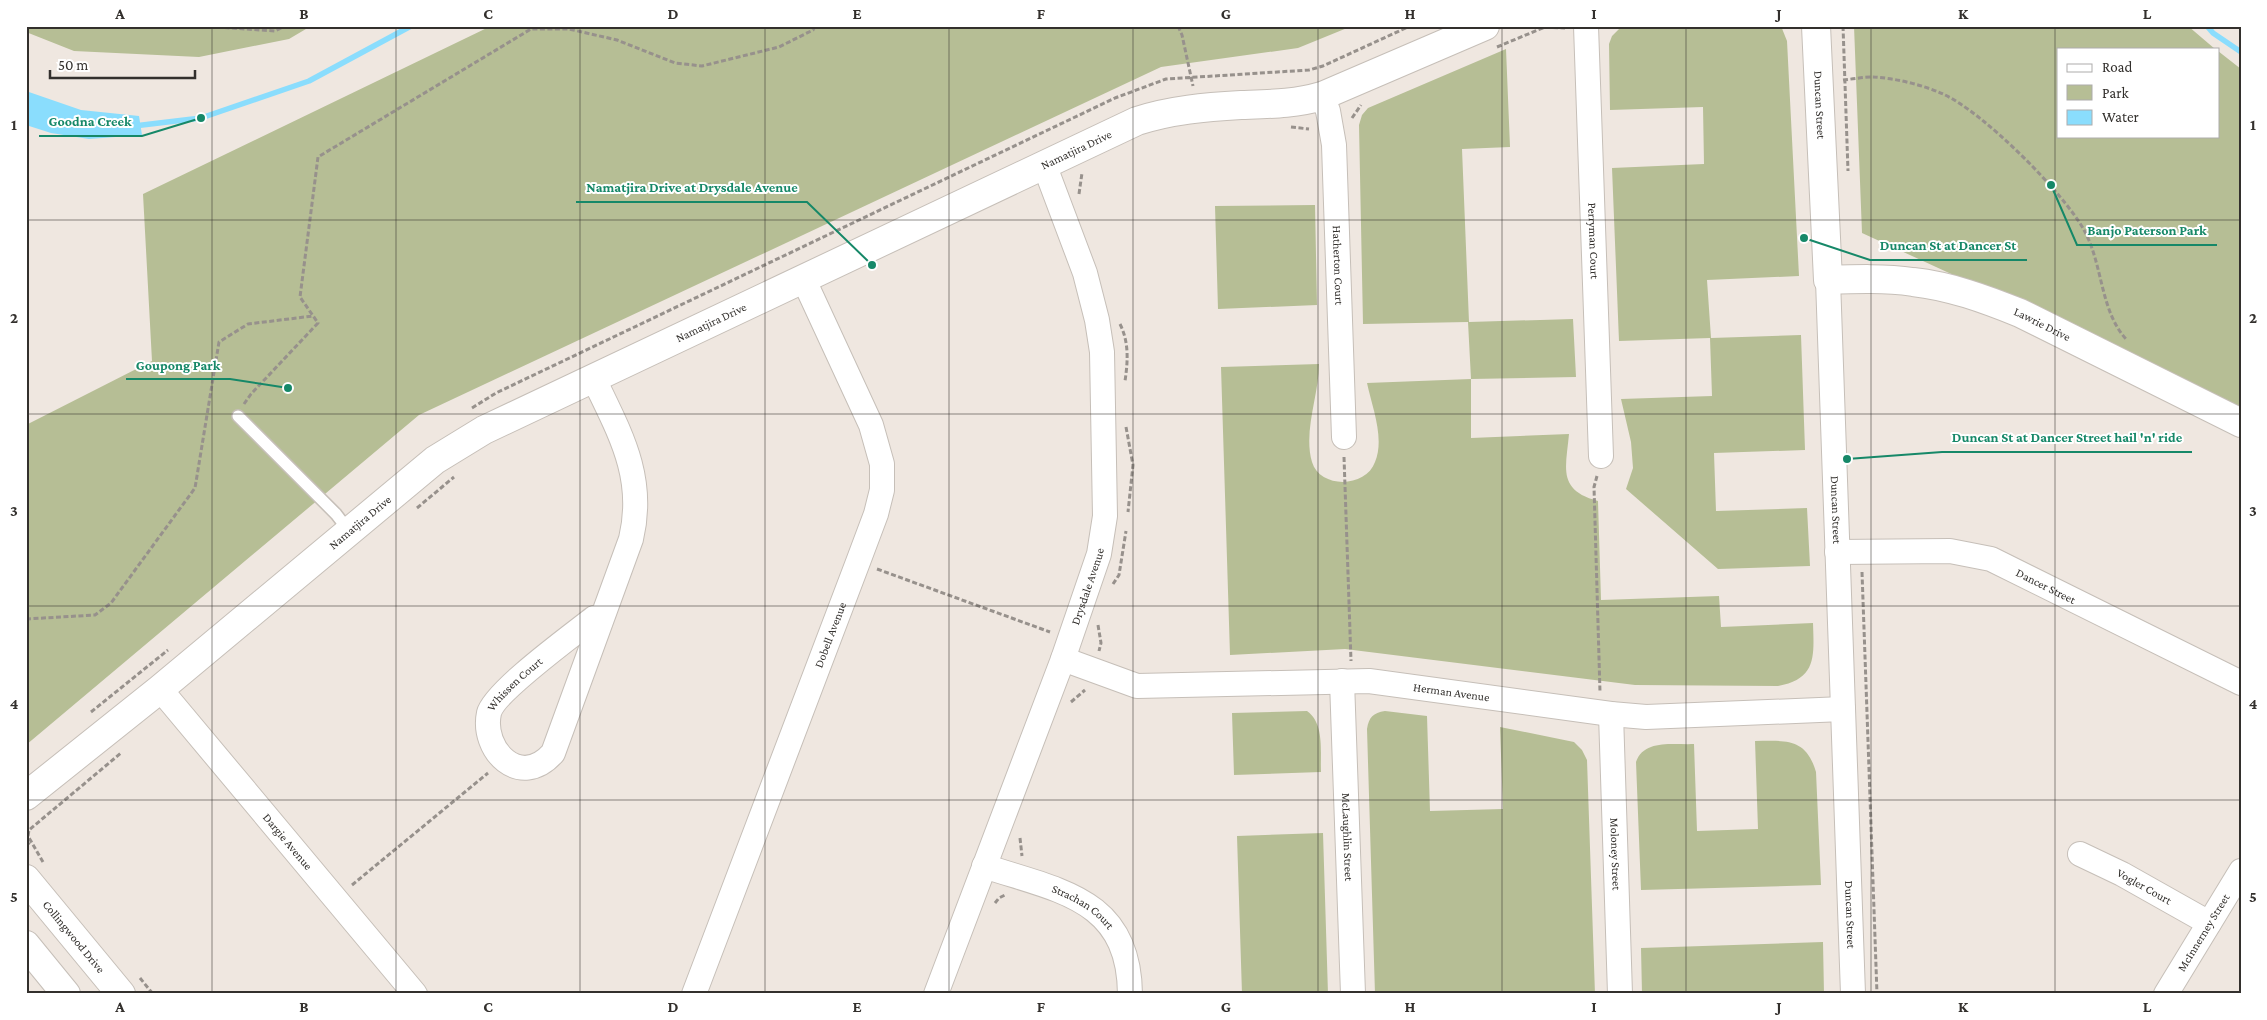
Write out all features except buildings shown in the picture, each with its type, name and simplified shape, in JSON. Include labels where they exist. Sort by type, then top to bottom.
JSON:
[{"type":"street","name":"Duncan Street","points":[[1816,26],[1828,280],[1853,994]]},
{"type":"street","name":"Perryman Court","points":[[1578,27],[1601,456]]},
{"type":"street","name":"Namatjira Drive","points":[[28,809],[160,689],[435,460],[460,443],[593,377],[803,278],[1048,175],[1137,121],[1196,108],[1282,104],[1302,101],[1322,96],[1487,38]]},
{"type":"street","name":"Hatherton Court","points":[[1322,96],[1331,124],[1334,145],[1344,437]]},
{"type":"street","name":"Drysdale Avenue","points":[[936,994],[1066,649],[1099,554],[1106,516],[1102,352],[1098,320],[1085,273],[1048,175]]},
{"type":"street","name":"Dobell Avenue","points":[[694,994],[858,562],[880,498],[882,464],[871,425],[803,278]]},
{"type":"street","name":"Lawrie Drive","points":[[1828,280],[1913,282],[1947,288],[1983,298],[2020,314],[2241,423]]},
{"type":"street","points":[[504,759],[518,769],[532,768],[544,763],[552,753],[631,539],[635,523],[634,476],[626,446],[593,377]]},
{"type":"street","name":"Dancer Street","points":[[1837,552],[1950,551],[1991,559],[2241,683]]},
{"type":"street","name":"Whissen Court","points":[[504,759],[494,746],[490,730],[489,712],[500,697],[594,618],[602,616]]},
{"type":"street","name":"Herman Avenue","points":[[1066,649],[1137,686],[1342,681],[1396,683],[1611,714],[1646,716],[1843,709]]},
{"type":"street","name":"McLaughlin Street","points":[[1342,681],[1353,994]]},
{"type":"street","name":"Dargie Avenue","points":[[160,689],[415,994]]},
{"type":"street","name":"Moloney Street","points":[[1611,714],[1620,994]]},
{"type":"street","name":"Vogler Court","points":[[2080,854],[2122,874],[2209,923]]},
{"type":"street","name":"Strachan Court","points":[[984,866],[1074,897],[1106,919],[1117,933],[1126,956],[1130,994]]},
{"type":"street","name":"McInnerney Street","points":[[2166,994],[2241,871]]},
{"type":"street","name":"Collingwood Drive","points":[[36,872],[128,982]]},
{"type":"street","points":[[26,945],[66,994]]},
{"type":"lane","points":[[238,416],[336,514],[349,531]]},
{"type":"path","points":[[202,26],[275,31],[285,26]]},
{"type":"path","points":[[238,416],[251,394],[318,323],[300,297],[318,157],[530,29],[570,29],[617,40],[675,63],[702,66],[779,47],[813,30],[815,26]]},
{"type":"path","points":[[1178,26],[1190,69],[1196,108]]},
{"type":"path","points":[[1843,26],[1848,179]]},
{"type":"path","points":[[1487,38],[1545,27],[1556,29],[1578,27]]},
{"type":"path","points":[[1818,80],[1873,77],[1910,83],[1944,94],[1978,117],[2050,184],[2085,231],[2110,312],[2125,338],[2132,343]]},
{"type":"path","points":[[1285,126],[1310,129],[1352,118],[1360,105],[1369,101]]},
{"type":"path","points":[[1048,175],[1090,169]]},
{"type":"path","points":[[26,619],[95,614],[111,603],[196,488],[219,342],[248,324],[313,316]]},
{"type":"path","points":[[1342,681],[1352,664],[1344,437]]},
{"type":"path","points":[[1601,456],[1594,487],[1600,696],[1611,714]]},
{"type":"path","points":[[411,513],[460,472]]},
{"type":"path","points":[[1861,551],[1877,994]]},
{"type":"path","points":[[858,562],[1066,649]]},
{"type":"path","points":[[36,872],[31,841],[28,836],[33,827],[126,748]]},
{"type":"path","points":[[336,898],[504,759]]},
{"type":"path","points":[[28,809],[33,827]]},
{"type":"path","points":[[26,846],[31,841]]},
{"type":"path","points":[[128,982],[153,994]]},
{"type":"green space","points":[[26,26],[311,26],[289,39],[199,57],[74,51],[26,32]]},
{"type":"green space","points":[[491,26],[654,26],[682,29],[689,26],[1352,26],[1298,48],[1161,67],[419,415],[26,745],[26,425],[152,361],[143,194]]},
{"type":"green space","points":[[1622,26],[1781,26],[1787,41],[1799,276],[1707,280],[1711,338],[1801,335],[1805,450],[1714,453],[1716,511],[1807,508],[1810,566],[1718,569],[1626,489],[1633,468],[1631,442],[1621,399],[1712,396],[1710,338],[1619,341],[1612,168],[1704,164],[1703,107],[1610,110],[1609,44],[1612,36]]},
{"type":"green space","points":[[1854,26],[2188,26],[2214,48],[2057,48],[2057,138],[2220,138],[2220,53],[2241,69],[2241,407],[1862,233]]},
{"type":"green space","points":[[1506,49],[1510,147],[1462,149],[1469,322],[1573,319],[1576,377],[1471,379],[1468,322],[1363,324],[1359,125],[1362,115],[1368,108]]},
{"type":"green space","points":[[1315,205],[1317,305],[1218,309],[1215,206]]},
{"type":"green space","points":[[1319,364],[1309,438],[1312,462],[1317,471],[1324,477],[1333,481],[1343,482],[1353,481],[1370,471],[1378,453],[1377,422],[1367,383],[1471,379],[1471,438],[1569,434],[1566,467],[1570,484],[1576,491],[1598,501],[1601,600],[1719,596],[1721,627],[1813,623],[1813,656],[1806,672],[1791,683],[1778,686],[1635,685],[1345,649],[1230,655],[1221,367]]},
{"type":"green space","points":[[1307,711],[1317,723],[1319,731],[1321,772],[1234,775],[1232,713]]},
{"type":"green space","points":[[1385,711],[1427,716],[1430,811],[1503,809],[1500,727],[1574,742],[1582,750],[1587,760],[1595,994],[1375,994],[1367,729],[1372,716]]},
{"type":"green space","points":[[1755,741],[1793,743],[1806,752],[1812,761],[1816,772],[1821,885],[1641,890],[1636,762],[1640,755],[1652,746],[1694,744],[1697,831],[1758,829]]},
{"type":"green space","points":[[1323,833],[1328,994],[1242,994],[1237,836]]},
{"type":"green space","points":[[1823,942],[1824,994],[1642,994],[1641,948]]},
{"type":"water","points":[[26,91],[81,110],[139,116],[142,135],[89,139],[51,133],[26,125]]},
{"type":"waterway","points":[[134,126],[201,118],[309,81],[411,26]]},
{"type":"waterway","points":[[2207,26],[2213,33],[2241,52]]},
{"type":"place","name":"Goodna Creek","points":[[201,118]]},
{"type":"place","name":"Banjo Paterson Park","points":[[2051,185]]},
{"type":"place","name":"Duncan St at Dancer St","points":[[1804,238]]},
{"type":"place","name":"Namatjira Drive at Drysdale Avenue","points":[[872,265]]},
{"type":"place","name":"Goupong Park","points":[[288,388]]},
{"type":"place","name":"Duncan St at Dancer Street hail 'n' ride","points":[[1847,459]]}]
